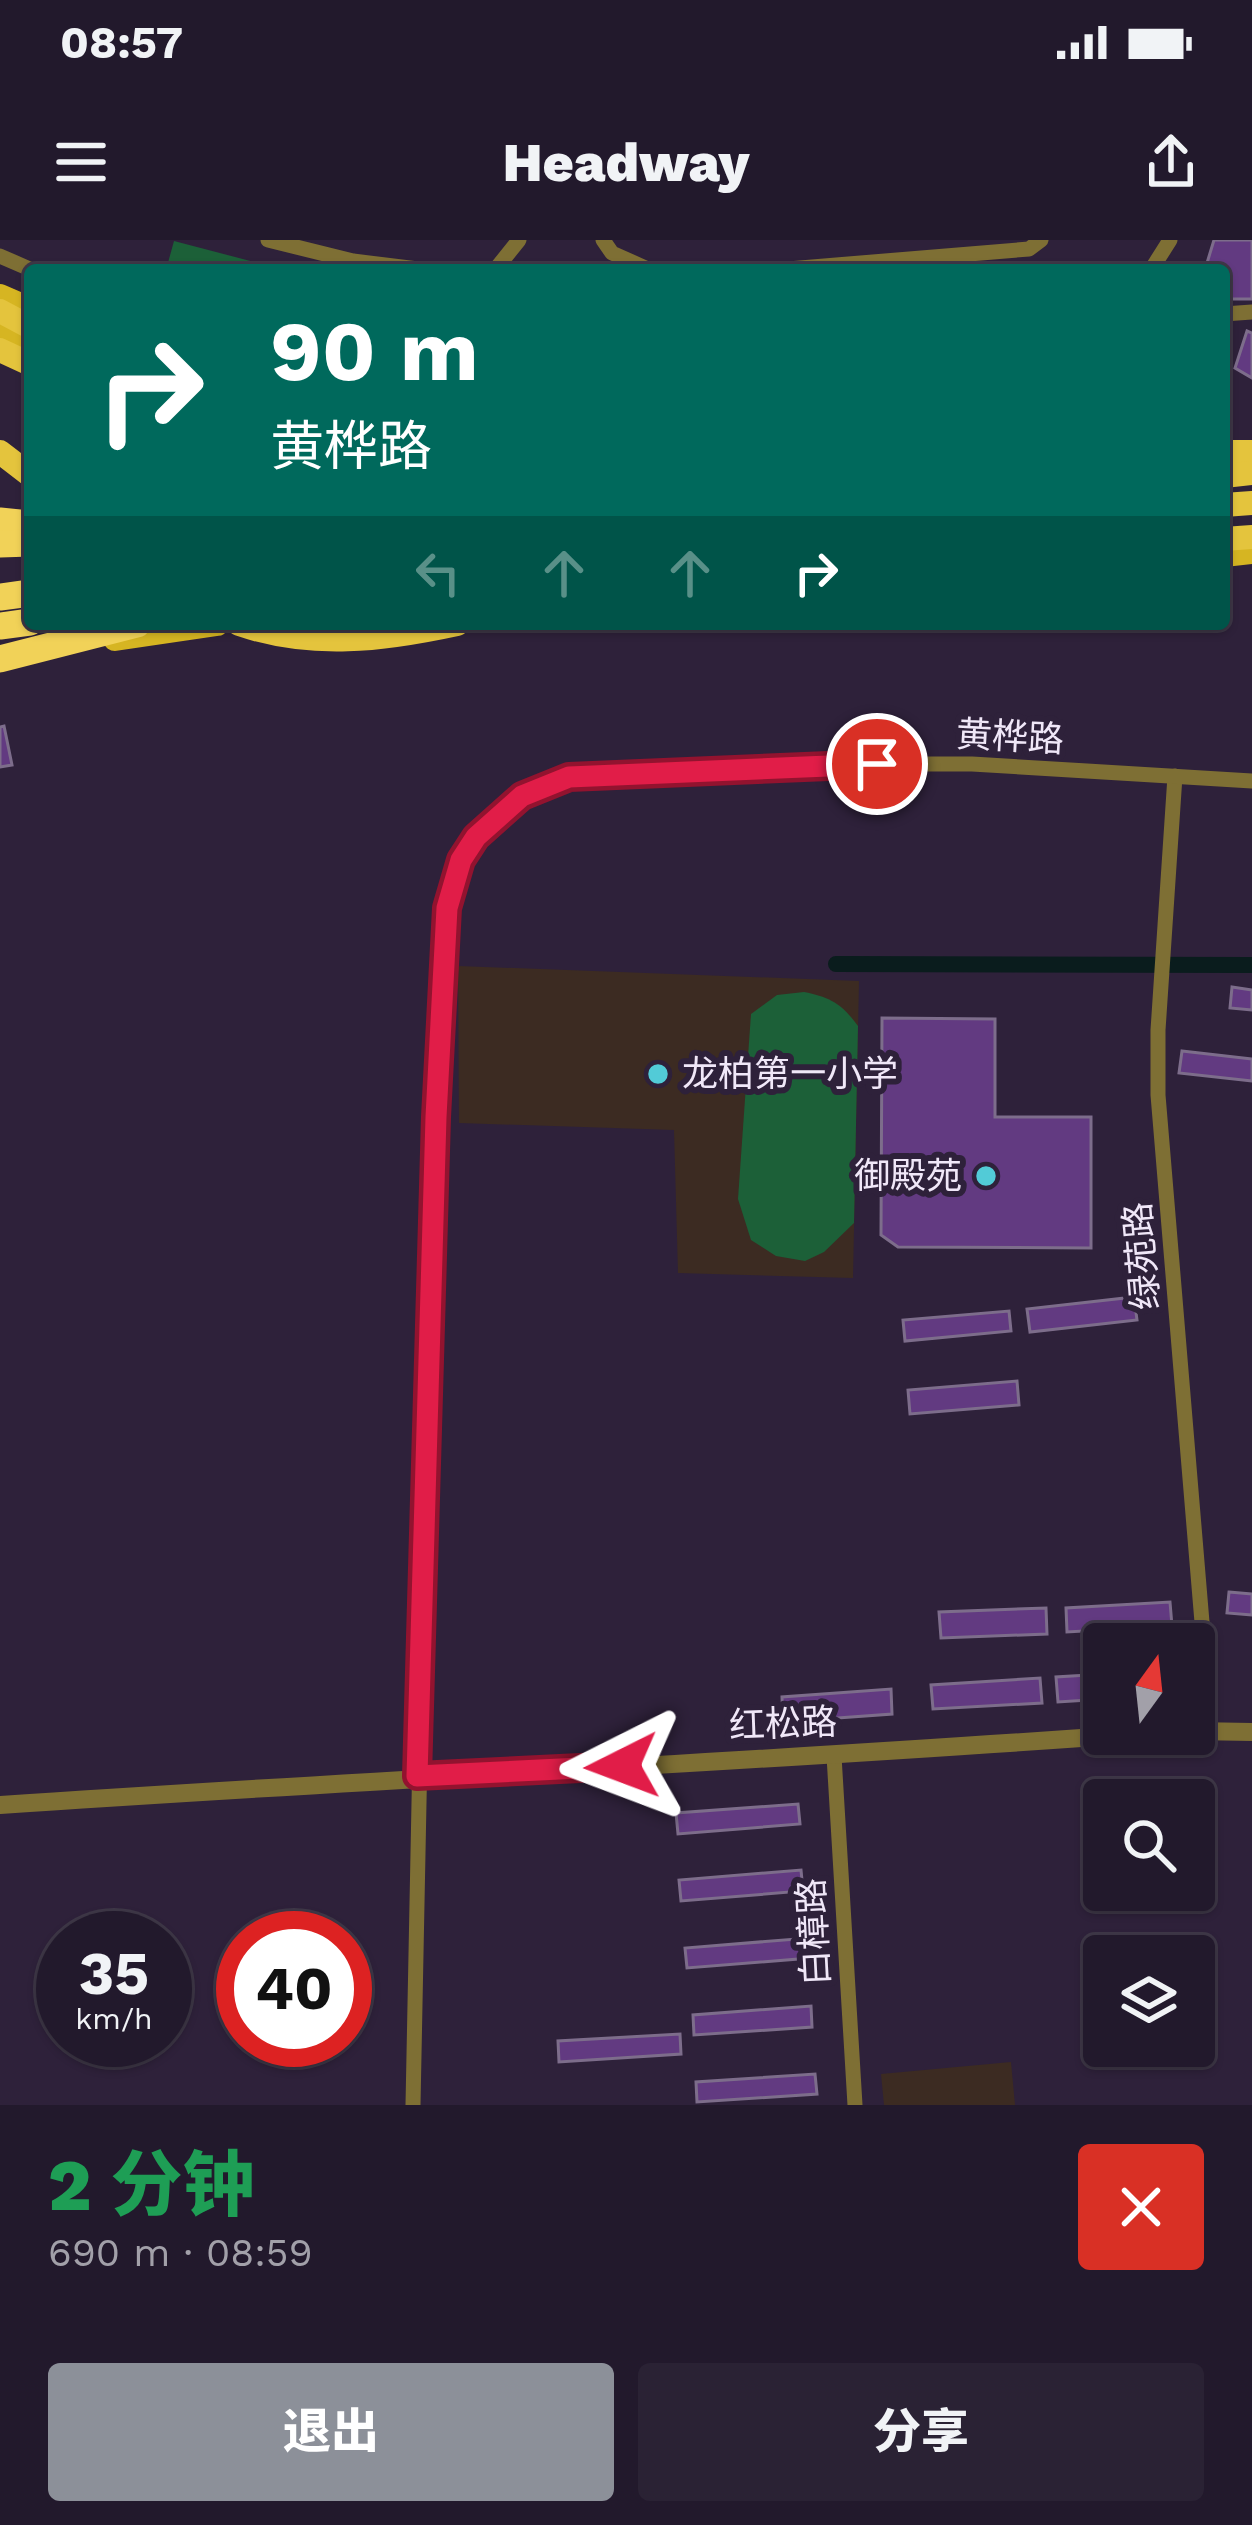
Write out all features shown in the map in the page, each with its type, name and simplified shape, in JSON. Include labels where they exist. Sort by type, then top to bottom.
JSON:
[{"type":"highway","points":[[0,452],[24,470]]},
{"type":"highway","points":[[0,658],[112,630]]},
{"type":"highway","points":[[256,630],[319,641],[421,630]]},
{"type":"main road","points":[[0,658],[179,630]]},
{"type":"street","points":[[268,240],[377,264]]},
{"type":"street","points":[[500,264],[519,240]]},
{"type":"street","points":[[603,240],[612,254],[636,264]]},
{"type":"street","points":[[870,264],[1029,249],[1041,240]]},
{"type":"street","name":"黄桦路","points":[[412,2105],[430,1248],[444,943],[452,885],[476,837],[522,796],[569,777],[972,764],[1252,781]]},
{"type":"street","name":"绿苑路","points":[[1175,776],[1160,985],[1158,1095],[1195,1623]]},
{"type":"street","points":[[1215,1730],[1252,1732]]},
{"type":"street","name":"红松路","points":[[0,1805],[1083,1738]]},
{"type":"street","name":"白樟路","points":[[834,1756],[855,2105]]},
{"type":"shaded area","name":"龙柏第一小学","points":[[458,966],[859,981],[853,1278],[678,1273],[674,1130],[459,1123]]},
{"type":"shaded area","points":[[1011,2062],[1015,2105],[884,2105],[881,2074]]},
{"type":"green space","points":[[174,241],[258,263],[258,264],[168,264]]},
{"type":"green space","points":[[804,992],[835,1003],[858,1026],[854,1223],[824,1252],[805,1261],[776,1256],[751,1240],[738,1199],[751,1014],[777,995]]},
{"type":"building","points":[[1214,240],[1252,240],[1252,299],[1230,299],[1230,264],[1207,263]]},
{"type":"building","points":[[1247,331],[1252,333],[1252,378],[1235,368]]},
{"type":"building","points":[[4,726],[12,765],[0,767],[0,727]]},
{"type":"building","points":[[1232,987],[1252,990],[1252,1010],[1230,1008]]},
{"type":"building","name":"御殿苑","points":[[882,1018],[995,1019],[995,1117],[1091,1117],[1091,1248],[898,1247],[881,1235]]},
{"type":"building","points":[[1182,1051],[1252,1059],[1252,1081],[1179,1073]]},
{"type":"building","points":[[1134,1297],[1137,1320],[1030,1332],[1027,1309]]},
{"type":"building","points":[[1009,1311],[1011,1331],[905,1341],[903,1320]]},
{"type":"building","points":[[1017,1381],[1019,1405],[910,1414],[908,1390]]},
{"type":"building","points":[[1229,1592],[1252,1594],[1252,1615],[1227,1613]]},
{"type":"building","points":[[1170,1602],[1172,1623],[1083,1623],[1083,1631],[1067,1632],[1066,1608]]},
{"type":"building","points":[[1046,1608],[1047,1634],[941,1638],[939,1612]]},
{"type":"building","points":[[1083,1675],[1083,1700],[1058,1702],[1056,1677]]},
{"type":"building","points":[[1040,1678],[1042,1703],[933,1709],[931,1685]]},
{"type":"building","points":[[891,1689],[892,1714],[783,1722],[782,1697]]},
{"type":"building","points":[[798,1804],[800,1824],[678,1834],[676,1813]]},
{"type":"building","points":[[801,1870],[803,1891],[681,1901],[679,1880]]},
{"type":"building","points":[[809,1938],[810,1958],[687,1968],[685,1948]]},
{"type":"building","points":[[811,2006],[812,2027],[694,2035],[693,2015]]},
{"type":"building","points":[[680,2034],[681,2054],[559,2062],[558,2041]]},
{"type":"building","points":[[815,2074],[817,2094],[697,2102],[696,2082]]},
{"type":"waterway","points":[[836,964],[1252,965]]},
{"type":"place","name":"龙柏第一小学","points":[[658,1074]]},
{"type":"place","name":"御殿苑","points":[[986,1176]]},
{"type":"route","points":[[622,1766],[417,1776],[430,1248],[444,943],[452,885],[476,837],[498,814],[543,784],[625,772],[877,764]]}]
